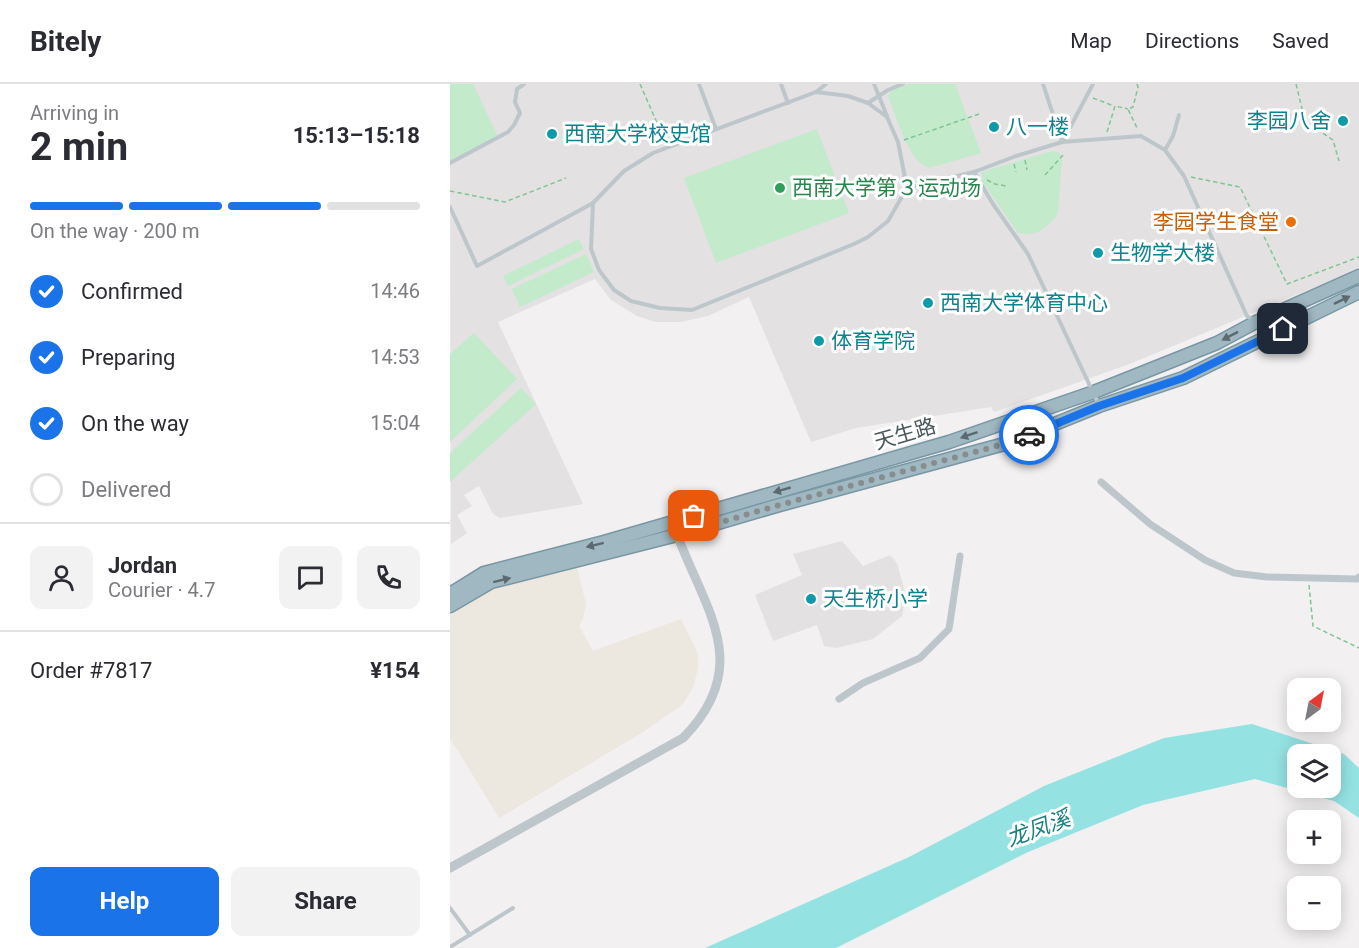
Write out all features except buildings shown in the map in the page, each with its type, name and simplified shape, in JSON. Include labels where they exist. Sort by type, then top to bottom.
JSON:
[{"type":"highway","name":"天生路","points":[[450,594],[484,573],[604,542],[949,442],[1094,392],[1216,343],[1256,322],[1359,276]]},
{"type":"highway","name":"天生路","points":[[450,606],[491,582],[677,535],[1008,443],[1099,406],[1183,378],[1359,292]]},
{"type":"street","points":[[1101,482],[1150,524],[1205,560],[1234,573],[1267,577],[1357,579],[1359,577]]},
{"type":"street","points":[[450,868],[683,738],[697,724],[715,691],[720,673],[719,638],[673,522]]},
{"type":"street","points":[[839,699],[863,683],[920,658],[950,629],[960,556]]},
{"type":"lane","points":[[450,163],[508,132],[520,113],[515,102],[518,89],[524,84]]},
{"type":"lane","points":[[699,84],[716,129]]},
{"type":"lane","points":[[781,84],[788,103]]},
{"type":"lane","points":[[450,207],[477,266],[593,203],[624,171],[653,153],[816,92],[826,84]]},
{"type":"lane","points":[[593,203],[591,249],[600,270],[614,290],[631,302],[660,308],[692,310],[868,237],[888,221],[907,188],[898,142],[874,84]]},
{"type":"lane","points":[[868,103],[888,90],[903,84]]},
{"type":"lane","points":[[1043,84],[1062,142]]},
{"type":"lane","points":[[1062,142],[1093,84]]},
{"type":"lane","points":[[816,92],[848,96],[868,103],[887,117]]},
{"type":"lane","points":[[1165,150],[1173,136],[1179,115]]},
{"type":"lane","points":[[907,188],[974,172],[1024,153],[1062,142],[1141,136],[1165,150],[1184,176],[1247,316],[1256,322],[1263,338]]},
{"type":"lane","points":[[974,172],[1028,254],[1099,406]]},
{"type":"lane","points":[[450,908],[470,935]]},
{"type":"lane","points":[[450,947],[513,908]]},
{"type":"path","points":[[640,84],[668,148]]},
{"type":"path","points":[[1086,95],[1128,109],[1133,107],[1137,84]]},
{"type":"path","points":[[1296,84],[1305,121],[1333,140],[1339,161]]},
{"type":"path","points":[[1106,139],[1115,106]]},
{"type":"path","points":[[1128,109],[1141,136]]},
{"type":"path","points":[[898,142],[979,114]]},
{"type":"path","points":[[1024,153],[1027,170]]},
{"type":"path","points":[[1045,175],[1063,155]]},
{"type":"path","points":[[1013,157],[1016,172]]},
{"type":"path","points":[[981,169],[985,179],[1006,186]]},
{"type":"path","points":[[1184,176],[1240,187],[1287,284],[1359,257]]},
{"type":"path","points":[[450,191],[505,202],[566,178]]},
{"type":"path","points":[[1308,578],[1313,626],[1359,648]]},
{"type":"shaded area","points":[[450,84],[1359,84],[1359,269],[1127,365],[994,412],[991,407],[856,428],[811,442],[749,297],[708,316],[681,322],[655,322],[637,316],[611,300],[595,279],[498,322],[583,504],[500,518],[493,514],[479,486],[464,495],[472,506],[457,515],[467,533],[451,544]]},
{"type":"shaded area","points":[[842,541],[863,566],[890,555],[897,563],[906,596],[902,616],[873,639],[837,648],[824,646],[817,625],[773,641],[755,595],[802,575],[793,554]]},
{"type":"shaded area","points":[[576,564],[586,604],[579,626],[593,651],[681,619],[698,654],[698,668],[693,688],[682,705],[643,732],[499,818],[450,738],[450,615],[495,586]]},
{"type":"green space","points":[[450,84],[473,84],[498,137],[450,163]]},
{"type":"green space","points":[[909,84],[955,84],[981,153],[929,168],[921,163],[909,147],[888,96],[891,91]]},
{"type":"green space","points":[[817,129],[849,213],[716,263],[684,178]]},
{"type":"green space","points":[[1052,151],[1062,156],[1058,214],[1037,232],[1018,233],[982,181],[982,172]]},
{"type":"green space","points":[[579,239],[584,249],[508,286],[503,276]]},
{"type":"green space","points":[[586,254],[594,272],[520,307],[512,289]]},
{"type":"green space","points":[[474,333],[517,379],[450,442],[450,354]]},
{"type":"green space","points":[[521,388],[536,404],[450,482],[450,453]]},
{"type":"water","name":"龙凤溪","points":[[1252,724],[1313,744],[1287,744],[1287,788],[1255,779],[1143,805],[1028,852],[836,948],[705,948],[909,857],[1044,786],[1164,738]]},
{"type":"water","points":[[1341,753],[1359,768],[1359,818],[1334,801],[1323,798],[1341,798]]},
{"type":"way so far","points":[[694,516],[673,522],[677,535],[1008,443],[1029,435]]},
{"type":"place","name":"李园八舍","points":[[1343,121]]},
{"type":"place","name":"八一楼","points":[[994,127]]},
{"type":"place","name":"西南大学校史馆","points":[[552,134]]},
{"type":"place","name":"西南大学第３运动场","points":[[780,188]]},
{"type":"place","name":"李园学生食堂","points":[[1291,222]]},
{"type":"place","name":"生物学大楼","points":[[1098,253]]},
{"type":"place","name":"西南大学体育中心","points":[[928,303]]},
{"type":"place","name":"体育学院","points":[[819,341]]},
{"type":"place","name":"天生桥小学","points":[[811,599]]},
{"type":"route","points":[[1029,435],[1099,406],[1183,378],[1283,329]]}]
